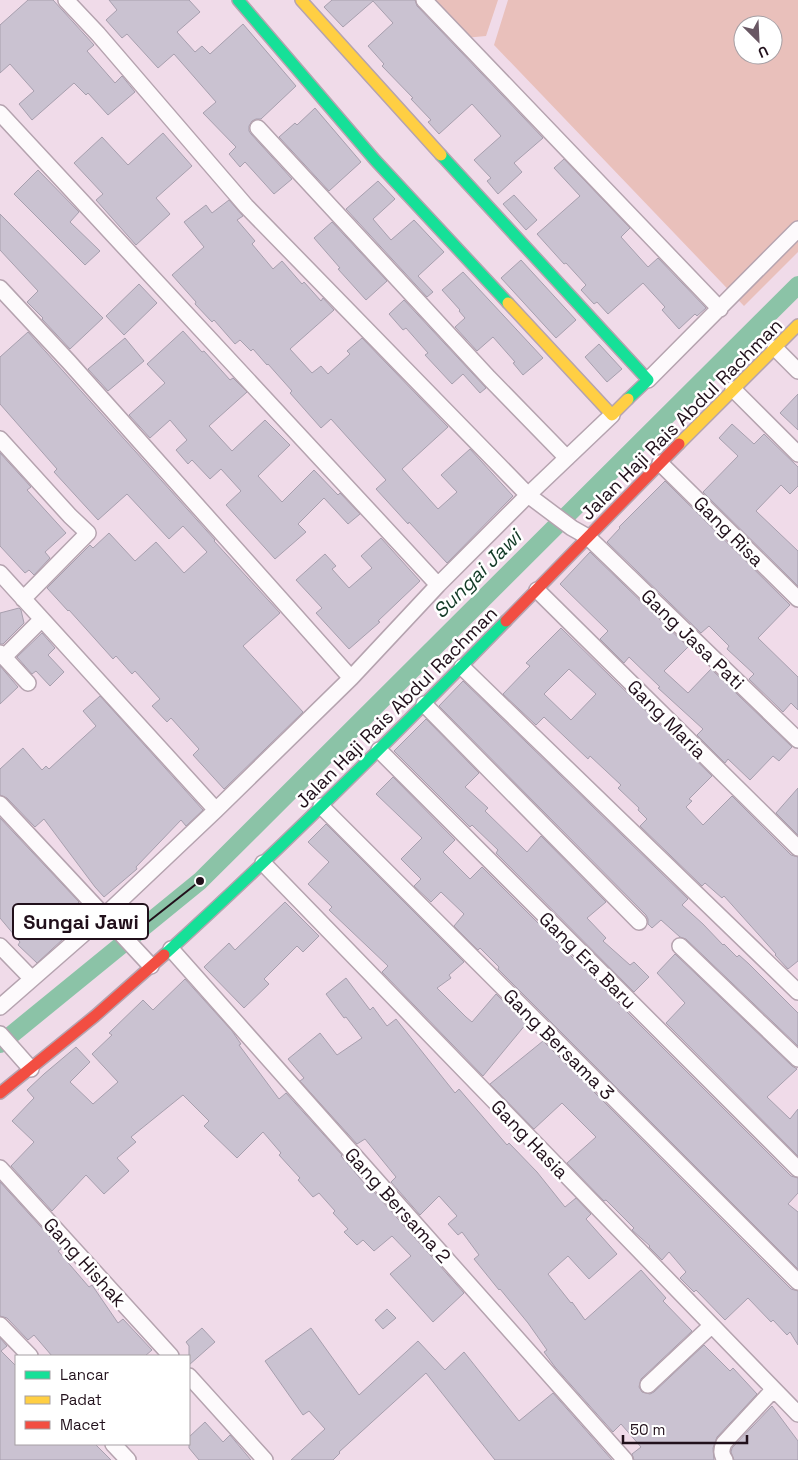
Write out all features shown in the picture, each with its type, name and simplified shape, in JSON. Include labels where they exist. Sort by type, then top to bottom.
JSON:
[{"type":"street","name":"Gang Jasa Pati","points":[[66,0],[98,34],[246,206],[532,498],[572,528],[588,537],[798,740]]},
{"type":"street","points":[[238,0],[375,160],[612,415]]},
{"type":"street","points":[[301,0],[432,147],[648,380]]},
{"type":"street","points":[[424,0],[720,309]]},
{"type":"street","points":[[0,112],[438,585]]},
{"type":"street","points":[[258,128],[489,378],[566,458]]},
{"type":"street","points":[[0,1007],[32,979],[110,922],[216,810],[351,678],[438,585],[532,498],[566,458],[720,309],[798,229]]},
{"type":"street","points":[[0,288],[69,362],[351,678]]},
{"type":"street","name":"Jalan Haji Rais Abdul Rachman","points":[[0,1093],[31,1069],[146,961],[171,949],[263,864],[462,667],[660,463],[798,325]]},
{"type":"street","points":[[775,348],[798,371]]},
{"type":"street","points":[[734,390],[798,454]]},
{"type":"street","points":[[0,439],[88,534],[24,599]]},
{"type":"street","name":"Gang Risa","points":[[660,463],[798,599]]},
{"type":"street","points":[[0,573],[216,810]]},
{"type":"street","name":"Gang Maria","points":[[537,590],[798,848]]},
{"type":"street","points":[[28,683],[2,655],[42,619]]},
{"type":"street","points":[[462,667],[798,992]]},
{"type":"street","points":[[424,704],[639,922]]},
{"type":"street","name":"Gang Era Baru","points":[[378,750],[798,1169]]},
{"type":"street","points":[[0,804],[146,961]]},
{"type":"street","name":"Gang Bersama 3","points":[[321,806],[798,1282]]},
{"type":"street","name":"Gang Hasia","points":[[263,864],[798,1414]]},
{"type":"street","points":[[0,946],[32,979]]},
{"type":"street","points":[[680,946],[798,1059]]},
{"type":"street","name":"Gang Bersama 2","points":[[171,949],[625,1460]]},
{"type":"street","points":[[0,1034],[31,1069]]},
{"type":"street","name":"Gang Hishak","points":[[0,1168],[170,1355]]},
{"type":"street","points":[[0,1325],[29,1355]]},
{"type":"street","points":[[648,1385],[711,1326]]},
{"type":"street","points":[[190,1377],[265,1460]]},
{"type":"street","points":[[725,1460],[721,1449],[724,1443],[774,1390]]},
{"type":"street","points":[[114,1445],[128,1460]]},
{"type":"shaded area","points":[[431,0],[498,0],[486,36],[464,38]]},
{"type":"shaded area","points":[[508,0],[798,0],[798,252],[744,306],[494,45]]},
{"type":"building","points":[[28,0],[53,0],[94,45],[87,51],[115,83],[122,76],[135,92],[108,115],[88,93],[86,95],[74,83],[32,120],[19,104],[34,91],[10,64],[0,73],[0,25]]},
{"type":"building","points":[[109,0],[189,0],[200,12],[177,32],[195,52],[202,46],[210,54],[243,24],[296,86],[261,119],[252,121],[249,126],[251,134],[292,179],[274,194],[245,162],[240,167],[229,154],[236,147],[203,113],[216,102],[174,54],[158,68],[127,34],[122,38],[106,20],[117,10]]},
{"type":"building","points":[[332,0],[415,0],[417,6],[543,138],[514,163],[522,172],[498,194],[487,181],[491,178],[474,160],[501,136],[472,104],[439,134],[428,122],[431,120],[382,66],[384,64],[368,46],[393,23],[373,1],[343,27],[324,7]]},
{"type":"building","points":[[315,108],[361,162],[329,191],[279,137],[295,123],[297,125]]},
{"type":"building","points":[[163,133],[192,166],[156,198],[170,214],[136,245],[96,200],[103,194],[74,163],[102,137],[128,165]]},
{"type":"building","points":[[564,159],[630,228],[621,237],[648,267],[658,258],[706,308],[697,316],[695,314],[679,329],[662,310],[665,307],[643,283],[608,314],[597,302],[594,304],[581,290],[586,285],[537,234],[580,196],[554,168]]},
{"type":"building","points":[[38,170],[79,212],[70,222],[100,251],[85,265],[14,194]]},
{"type":"building","points":[[378,181],[395,199],[373,219],[391,240],[414,220],[444,252],[418,276],[433,292],[427,297],[346,209]]},
{"type":"building","points":[[514,195],[537,220],[526,230],[503,204]]},
{"type":"building","points":[[229,200],[243,216],[237,220],[255,241],[252,244],[273,269],[282,261],[302,284],[304,282],[321,301],[323,298],[334,310],[290,349],[312,373],[321,366],[328,374],[350,354],[347,351],[362,338],[448,427],[402,469],[438,509],[457,492],[441,475],[470,449],[513,496],[447,563],[376,489],[386,480],[331,419],[321,428],[290,393],[292,391],[268,364],[253,349],[251,351],[240,340],[235,344],[214,320],[212,322],[195,304],[196,302],[172,275],[204,247],[184,222],[206,205],[212,213]]},
{"type":"building","points":[[0,214],[103,318],[70,349],[27,302],[38,291],[0,250]]},
{"type":"building","points":[[332,222],[387,281],[366,300],[338,269],[340,268],[314,238]]},
{"type":"building","points":[[521,260],[576,320],[556,338],[501,278]]},
{"type":"building","points":[[463,272],[543,358],[523,375],[513,363],[515,362],[493,337],[477,351],[455,327],[465,318],[442,290]]},
{"type":"building","points":[[139,284],[157,303],[124,335],[106,316]]},
{"type":"building","points":[[404,300],[486,388],[480,393],[463,374],[452,384],[425,355],[428,353],[406,328],[403,330],[389,314]]},
{"type":"building","points":[[183,331],[230,380],[233,378],[247,392],[209,426],[232,451],[265,420],[290,445],[258,476],[282,502],[314,470],[360,514],[348,524],[324,498],[298,524],[306,532],[275,559],[226,505],[241,491],[221,469],[210,479],[192,460],[188,464],[176,450],[187,440],[170,420],[150,438],[129,415],[165,383],[147,364]]},
{"type":"building","points":[[28,332],[280,613],[243,646],[303,712],[224,789],[193,755],[199,749],[171,718],[167,722],[152,706],[160,699],[135,671],[132,674],[116,656],[113,659],[47,588],[90,545],[93,548],[109,533],[135,561],[156,542],[184,573],[207,552],[183,526],[169,539],[127,494],[98,520],[54,472],[57,469],[0,404],[0,357]]},
{"type":"building","points":[[125,338],[144,361],[108,391],[88,369]]},
{"type":"building","points":[[599,344],[622,369],[607,382],[585,357]]},
{"type":"building","points":[[798,394],[798,430],[780,413]]},
{"type":"building","points":[[732,424],[754,444],[764,434],[798,467],[798,486],[790,494],[781,485],[756,511],[798,551],[798,586],[703,492],[738,456],[719,438]]},
{"type":"building","points":[[0,453],[31,487],[27,490],[66,533],[45,552],[50,558],[34,575],[29,570],[25,573],[0,546]]},
{"type":"building","points":[[665,481],[790,605],[758,638],[798,677],[798,710],[791,703],[783,712],[749,679],[754,674],[727,649],[729,646],[709,626],[701,633],[607,542],[619,527]]},
{"type":"building","points":[[381,538],[420,581],[378,621],[380,622],[349,649],[316,613],[322,608],[296,580],[325,554],[336,566],[332,569],[349,588],[372,568],[361,556]]},
{"type":"building","points":[[590,552],[688,647],[664,671],[688,693],[711,669],[792,747],[779,761],[773,756],[750,780],[728,759],[725,763],[697,735],[703,729],[658,688],[660,687],[629,657],[624,663],[600,639],[608,631],[560,584]]},
{"type":"building","points":[[19,608],[24,623],[3,644],[0,644],[0,613]]},
{"type":"building","points":[[561,628],[712,776],[689,799],[692,801],[686,807],[703,825],[732,796],[791,855],[798,857],[798,961],[788,969],[724,896],[722,898],[705,883],[702,886],[640,826],[647,819],[638,810],[639,808],[618,788],[621,785],[590,756],[588,759],[544,717],[536,725],[503,694],[530,666],[526,663]],"holes":[[[569,669],[596,694],[571,720],[544,694]]]},
{"type":"building","points":[[42,633],[55,648],[48,655],[64,672],[50,686],[36,671],[32,674],[17,657]]},
{"type":"building","points":[[0,666],[18,687],[0,704]]},
{"type":"building","points":[[463,681],[688,899],[682,905],[723,945],[749,964],[798,1013],[798,1046],[686,939],[680,937],[661,920],[652,928],[648,924],[646,915],[439,706]]},
{"type":"building","points":[[100,696],[203,810],[186,826],[181,820],[136,867],[137,869],[104,897],[44,819],[35,827],[7,798],[0,795],[0,769],[23,748],[42,770],[46,766],[49,769],[96,726],[83,711]]},
{"type":"building","points":[[426,719],[479,773],[465,787],[488,808],[485,811],[527,852],[541,836],[606,902],[587,918],[606,938],[603,941],[630,965],[634,962],[649,977],[634,992],[496,853],[498,850],[472,825],[470,827],[394,751]]},
{"type":"building","points":[[393,777],[455,840],[443,852],[470,879],[482,867],[791,1176],[798,1178],[798,1193],[788,1204],[798,1212],[798,1269],[498,969],[499,967],[480,948],[478,950],[454,926],[464,914],[441,892],[431,902],[414,886],[421,879],[401,859],[422,838],[376,794]]},
{"type":"building","points":[[798,788],[798,835],[776,813]]},
{"type":"building","points":[[0,818],[79,902],[52,928],[63,939],[37,963],[18,945],[20,942],[0,918]]},
{"type":"building","points":[[326,824],[464,962],[449,975],[451,978],[437,988],[466,1017],[472,1022],[496,994],[526,1024],[483,1076],[382,972],[388,966],[329,910],[332,907],[308,884],[329,862],[308,842]]},
{"type":"building","points":[[285,902],[319,936],[303,952],[297,946],[264,979],[269,984],[244,1008],[204,967],[229,943],[235,950]]},
{"type":"building","points":[[675,954],[797,1069],[767,1097],[790,1119],[798,1109],[798,1156],[666,1023],[685,1003],[657,973]]},
{"type":"building","points":[[346,978],[370,1010],[373,1007],[387,1026],[396,1019],[455,1093],[459,1089],[507,1145],[509,1143],[537,1172],[565,1207],[576,1198],[591,1214],[586,1219],[617,1254],[589,1279],[568,1256],[548,1274],[585,1320],[641,1270],[666,1298],[663,1301],[692,1331],[641,1379],[639,1387],[642,1392],[650,1394],[654,1392],[704,1345],[730,1371],[733,1368],[757,1394],[717,1437],[713,1448],[714,1460],[634,1460],[632,1454],[641,1447],[621,1424],[613,1432],[555,1367],[544,1352],[547,1350],[528,1323],[474,1259],[479,1255],[462,1232],[458,1235],[448,1224],[457,1216],[439,1196],[420,1215],[391,1182],[396,1177],[365,1139],[357,1144],[300,1081],[304,1078],[288,1059],[320,1033],[337,1055],[362,1038],[326,994]]},
{"type":"building","points":[[185,979],[232,1031],[241,1044],[239,1045],[279,1099],[286,1093],[464,1293],[433,1322],[390,1274],[411,1256],[392,1236],[374,1251],[363,1240],[357,1245],[344,1232],[348,1229],[333,1213],[335,1211],[319,1193],[313,1197],[298,1180],[300,1178],[279,1155],[281,1153],[263,1132],[237,1158],[204,1126],[209,1121],[183,1095],[131,1137],[136,1142],[117,1158],[129,1171],[104,1194],[86,1175],[52,1211],[11,1166],[34,1142],[12,1121],[34,1098],[27,1090],[76,1047],[90,1062],[70,1082],[93,1104],[118,1082],[92,1054],[112,1035],[109,1033],[143,1000],[153,1010]]},
{"type":"building","points":[[543,1041],[791,1289],[798,1291],[798,1345],[790,1332],[787,1335],[773,1320],[771,1322],[748,1298],[725,1320],[696,1290],[694,1292],[680,1278],[686,1272],[669,1252],[662,1260],[632,1230],[634,1228],[606,1200],[604,1201],[567,1163],[596,1137],[562,1103],[534,1129],[490,1084]]},
{"type":"building","points":[[0,1182],[61,1249],[58,1251],[89,1287],[92,1285],[118,1323],[123,1319],[152,1350],[146,1355],[51,1355],[34,1335],[28,1340],[7,1318],[0,1316]]},
{"type":"building","points":[[387,1309],[396,1318],[383,1329],[375,1320]]},
{"type":"building","points":[[202,1328],[215,1342],[190,1364],[189,1346],[186,1342]]},
{"type":"building","points":[[311,1328],[359,1395],[418,1341],[445,1370],[464,1352],[519,1421],[553,1393],[612,1460],[495,1460],[426,1373],[339,1452],[333,1460],[291,1460],[325,1429],[309,1411],[303,1415],[265,1361]]},
{"type":"building","points":[[0,1338],[7,1346],[1,1351],[15,1365],[15,1445],[96,1445],[111,1460],[0,1460]]},
{"type":"building","points":[[772,1406],[798,1441],[798,1460],[734,1460],[731,1452],[732,1448]]},
{"type":"building","points":[[205,1422],[223,1442],[230,1435],[251,1460],[199,1460],[189,1448],[190,1436]]},
{"type":"waterway","name":"Sungai Jawi","points":[[0,1044],[200,881],[798,285]]},
{"type":"traffic: fast","points":[[238,0],[375,160],[508,303]]},
{"type":"traffic: fast","points":[[441,155],[648,380],[628,399]]},
{"type":"traffic: fast","points":[[164,955],[338,791],[506,621]]},
{"type":"traffic: slow","points":[[301,0],[441,155]]},
{"type":"traffic: slow","points":[[508,303],[612,415],[628,399]]},
{"type":"traffic: slow","points":[[679,444],[798,325]]},
{"type":"traffic: jam","points":[[506,621],[679,444]]},
{"type":"traffic: jam","points":[[0,1093],[95,1016],[164,955]]},
{"type":"place","name":"Sungai Jawi","points":[[200,881]]}]
